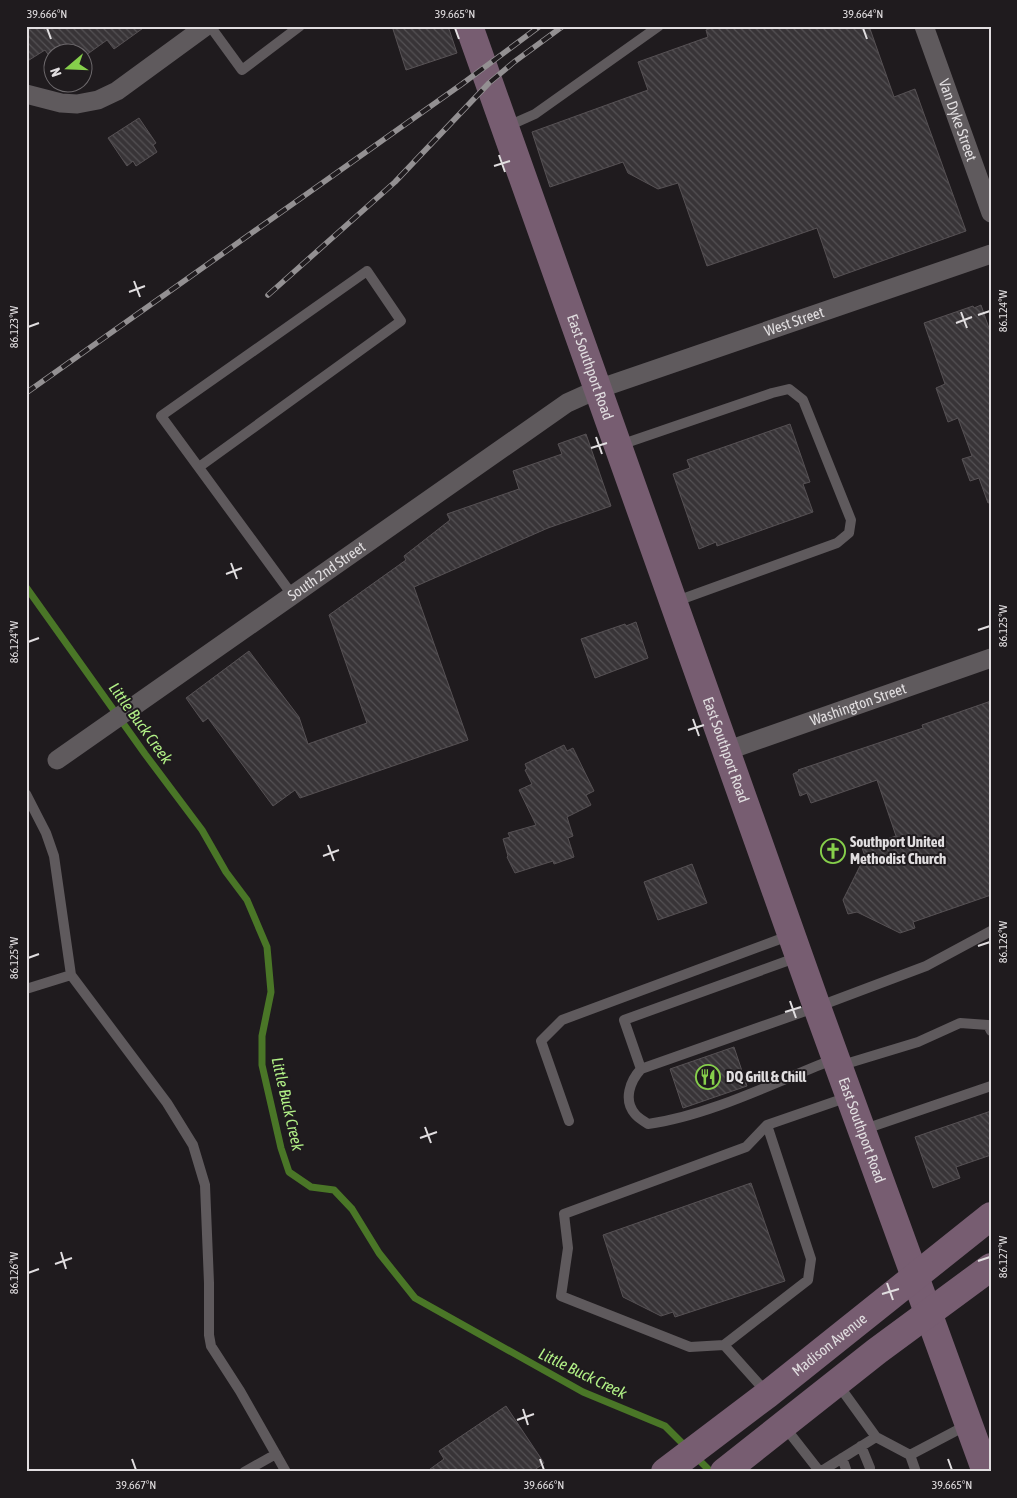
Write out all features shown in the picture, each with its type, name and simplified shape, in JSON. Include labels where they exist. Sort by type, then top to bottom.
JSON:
[{"type":"main road","name":"East Southport Road","points":[[469,26],[817,1007],[986,1472]]},
{"type":"main road","name":"Madison Avenue","points":[[664,1472],[768,1394],[991,1216]]},
{"type":"main road","points":[[724,1472],[838,1384],[877,1351],[991,1267]]},
{"type":"street","points":[[26,94],[61,103],[98,100],[117,91],[208,26]]},
{"type":"street","name":"Van Dyke Street","points":[[924,26],[991,213]]},
{"type":"street","name":"West Street","points":[[598,389],[991,254]]},
{"type":"street","name":"South 2nd Street","points":[[58,760],[567,403],[598,389]]},
{"type":"street","name":"Washington Street","points":[[726,751],[991,658]]},
{"type":"lane","points":[[208,26],[242,70],[300,26]]},
{"type":"lane","points":[[505,127],[535,114],[659,26]]},
{"type":"lane","points":[[199,467],[401,321],[367,271],[161,416],[293,596]]},
{"type":"lane","points":[[618,446],[772,393],[789,389],[803,400],[851,520],[849,533],[837,542],[673,602]]},
{"type":"lane","points":[[26,794],[46,833],[54,856],[72,975],[167,1103],[193,1145],[205,1185],[209,1335],[211,1346],[240,1391],[286,1472]]},
{"type":"lane","points":[[991,931],[926,966],[817,1007],[641,1069],[634,1077],[628,1096],[634,1113],[648,1124],[668,1122],[837,1062],[918,1042],[960,1023],[988,1025],[991,1031]]},
{"type":"lane","points":[[641,1069],[624,1020],[796,946]]},
{"type":"lane","points":[[569,1121],[542,1041],[562,1020],[796,946]]},
{"type":"lane","points":[[26,989],[72,975]]},
{"type":"lane","points":[[861,1130],[991,1086]]},
{"type":"lane","points":[[767,1125],[811,1259],[808,1280],[724,1345],[690,1346],[561,1296],[568,1248],[564,1214],[746,1147],[767,1125],[849,1096]]},
{"type":"lane","points":[[724,1345],[768,1394]]},
{"type":"lane","points":[[838,1384],[876,1437],[910,1455],[916,1472]]},
{"type":"lane","points":[[910,1455],[968,1424]]},
{"type":"lane","points":[[784,1426],[820,1472],[876,1437]]},
{"type":"lane","points":[[861,1446],[870,1468]]},
{"type":"lane","points":[[244,1472],[276,1454]]},
{"type":"lane","points":[[842,1458],[846,1472]]},
{"type":"building","points":[[26,26],[146,26],[114,49],[107,40],[92,51],[92,42],[42,42],[42,52],[26,62]]},
{"type":"building","points":[[392,26],[448,26],[457,53],[406,70]]},
{"type":"building","points":[[716,26],[869,26],[894,97],[915,89],[966,231],[834,278],[817,228],[707,266],[678,183],[658,189],[628,173],[623,162],[550,187],[532,132],[648,90],[638,62],[708,37],[706,30]]},
{"type":"building","points":[[139,118],[156,143],[153,145],[157,152],[136,166],[133,161],[127,166],[108,138]]},
{"type":"building","points":[[981,305],[991,334],[991,502],[988,503],[979,478],[970,481],[962,459],[972,456],[958,418],[948,422],[936,388],[945,384],[924,323]]},
{"type":"building","points":[[790,424],[810,482],[803,484],[813,512],[717,546],[716,542],[699,549],[673,474],[690,468],[687,460]]},
{"type":"building","points":[[586,434],[611,506],[548,528],[414,587],[468,740],[300,798],[295,790],[273,806],[208,718],[203,722],[186,698],[249,651],[299,717],[308,744],[367,723],[329,615],[406,560],[404,556],[450,520],[447,514],[519,489],[513,471],[562,454],[558,444]]},
{"type":"building","points":[[636,622],[648,658],[595,678],[581,639]]},
{"type":"building","points":[[991,701],[991,895],[913,922],[915,928],[900,933],[857,912],[848,914],[843,900],[865,856],[862,848],[896,836],[877,780],[811,803],[807,793],[800,796],[793,774],[798,770],[923,728],[922,725]]},
{"type":"building","points":[[564,745],[567,751],[573,748],[594,791],[586,795],[591,805],[567,817],[573,836],[568,838],[574,857],[554,864],[553,861],[515,873],[507,857],[503,839],[510,837],[508,833],[536,825],[519,790],[532,784],[525,770],[527,769],[525,764]]},
{"type":"building","points":[[692,864],[707,903],[658,920],[644,882]]},
{"type":"building","name":"DQ Grill & Chill","points":[[734,1047],[747,1086],[683,1108],[670,1069]]},
{"type":"building","points":[[991,1111],[991,1155],[956,1167],[960,1178],[933,1188],[915,1137]]},
{"type":"building","points":[[751,1183],[785,1281],[675,1317],[673,1312],[661,1316],[623,1297],[603,1235]]},
{"type":"building","points":[[506,1406],[544,1463],[532,1472],[426,1472],[444,1459],[439,1451]]},
{"type":"waterway","name":"Little Buck Creek","points":[[26,587],[145,754],[202,830],[226,872],[247,900],[267,947],[271,992],[262,1036],[262,1065],[281,1148],[289,1172],[311,1187],[334,1190],[352,1209],[379,1253],[415,1298],[583,1392],[665,1426],[687,1448]]},
{"type":"waterway","name":"Little Buck Creek","points":[[695,1456],[711,1472]]},
{"type":"railway","points":[[26,393],[462,84],[540,26]]},
{"type":"railway","points":[[268,295],[395,182],[489,83],[563,26]]},
{"type":"place","name":"Southport United Methodist Church","points":[[833,851]]},
{"type":"place","name":"DQ Grill & Chill","points":[[708,1077]]}]
